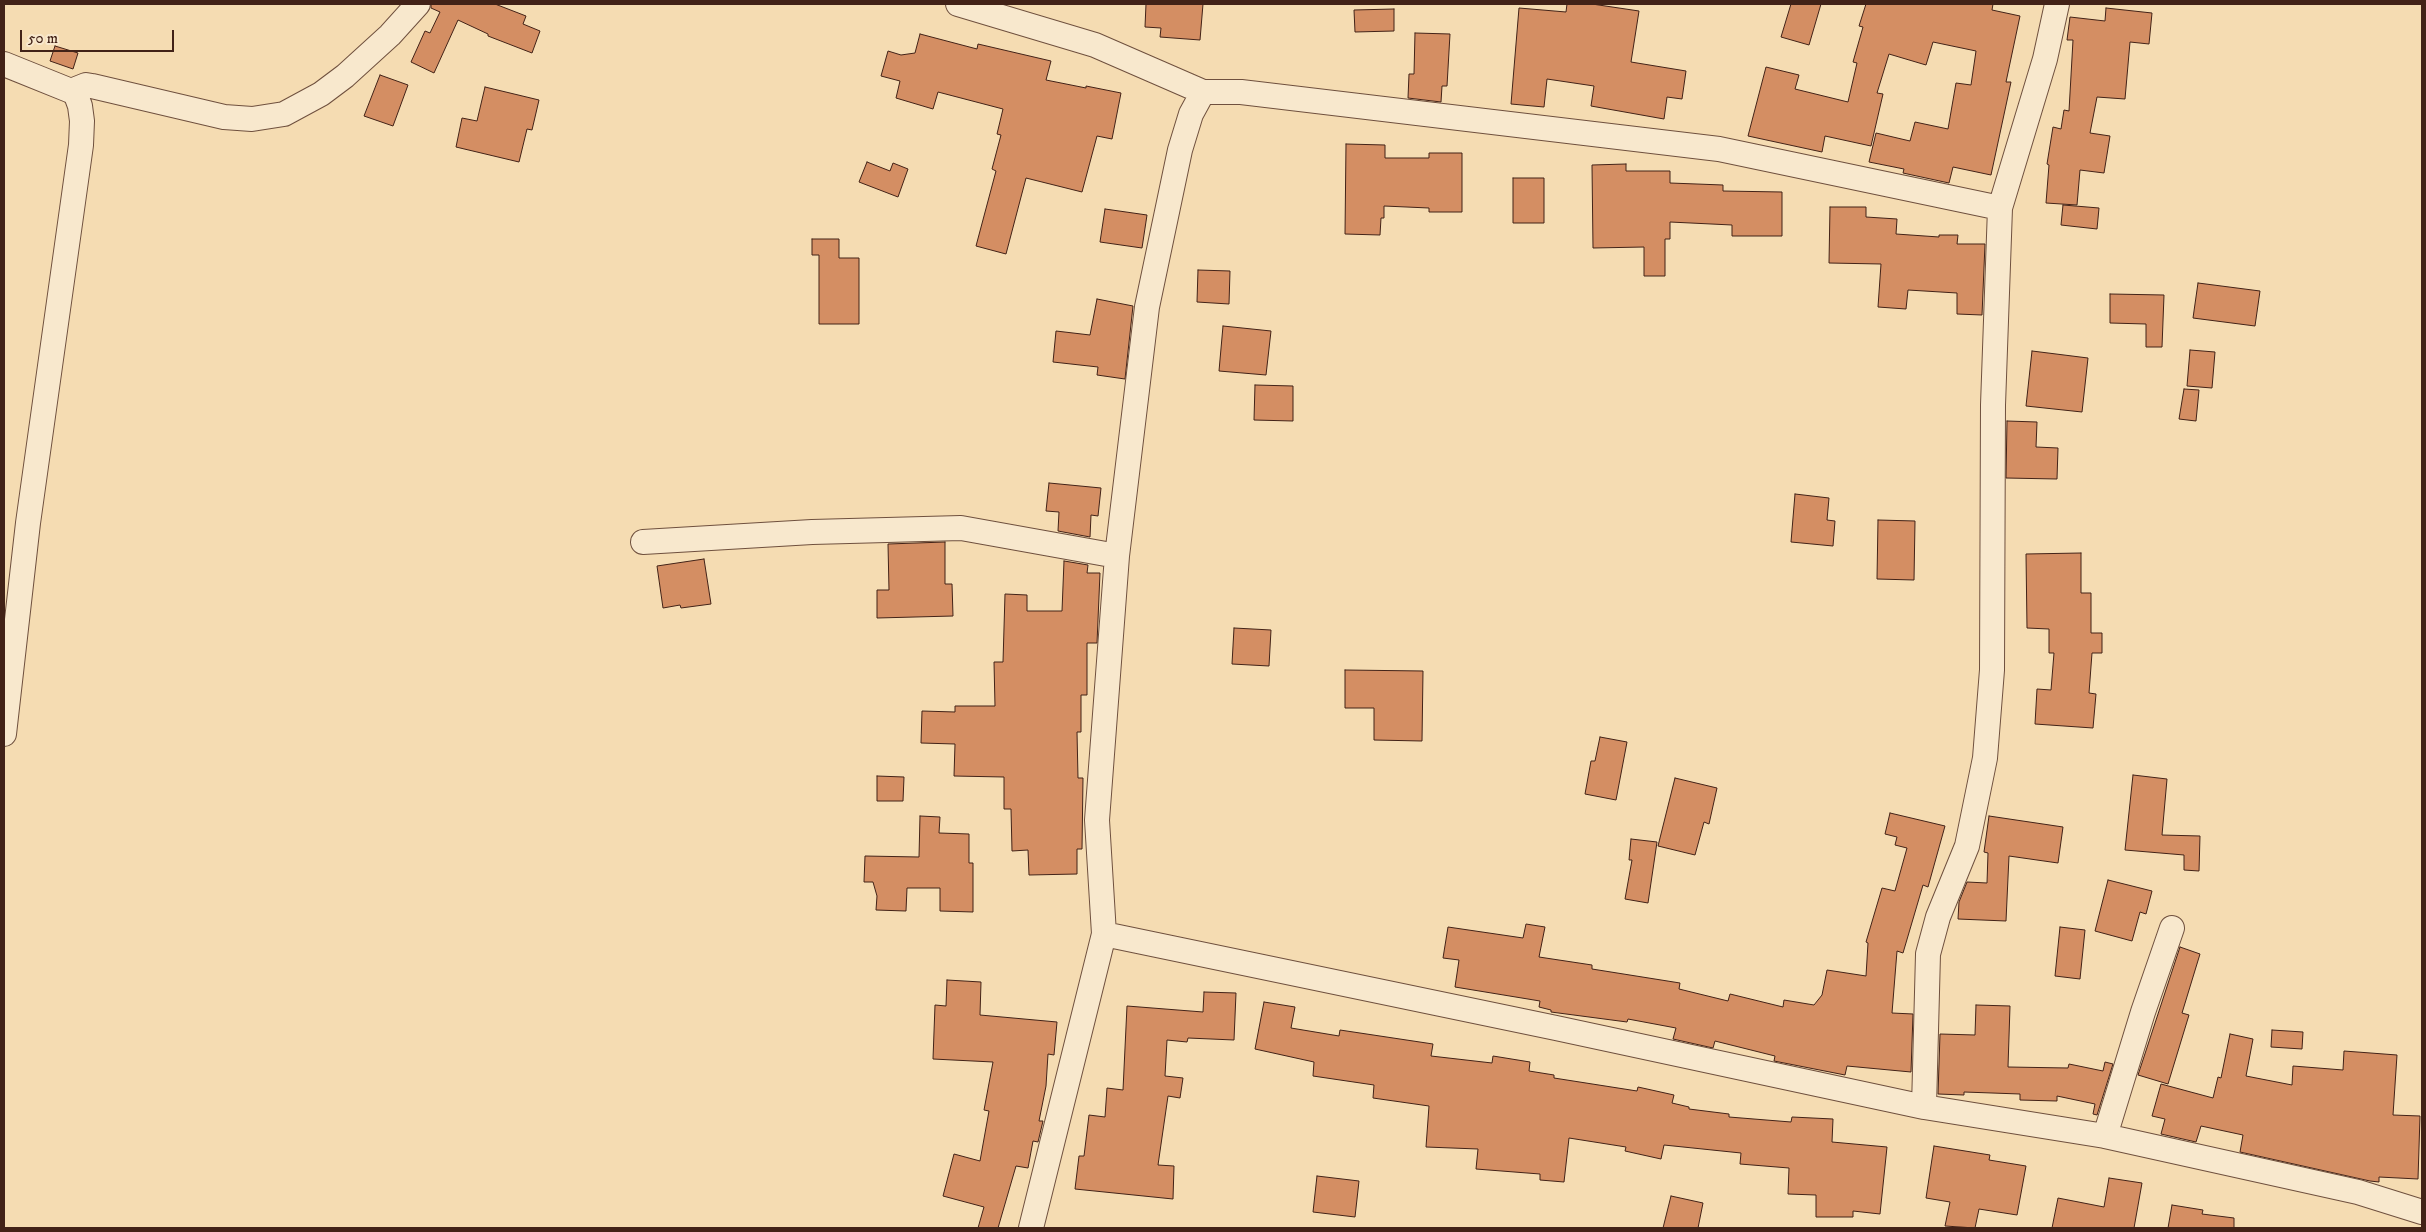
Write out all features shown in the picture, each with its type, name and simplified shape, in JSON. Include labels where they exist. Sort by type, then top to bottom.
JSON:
[{"type":"street","points":[[71,91],[86,85],[92,86],[224,117],[252,119],[284,114],[321,94],[345,76],[390,35],[418,4]]},
{"type":"street","points":[[958,4],[1095,45],[1203,92],[1241,92],[1719,149],[2000,208]]},
{"type":"street","points":[[1924,1107],[1928,954],[1938,917],[1968,846],[1985,758],[1992,670],[1993,405],[2000,208],[2045,59],[2057,4]]},
{"type":"street","points":[[4,64],[71,91],[76,95],[80,106],[81,145],[28,524],[4,734]]},
{"type":"street","points":[[1032,1228],[1104,934],[1097,820],[1117,556],[1147,307],[1180,150],[1191,114],[1203,92]]},
{"type":"street","points":[[643,542],[812,532],[961,528],[1117,556]]},
{"type":"street","points":[[2105,1136],[2143,1012],[2172,928]]},
{"type":"street","points":[[1104,934],[1576,1032],[1924,1107],[2105,1136],[2358,1192],[2422,1212]]},
{"type":"building","points":[[431,4],[495,4],[526,16],[523,24],[540,31],[532,53],[488,36],[488,34],[458,20],[434,73],[411,62],[425,31],[430,33],[440,12],[431,8]]},
{"type":"building","points":[[1146,4],[1203,4],[1200,40],[1160,37],[1161,28],[1145,27]]},
{"type":"building","points":[[1567,4],[1592,4],[1639,11],[1631,62],[1686,71],[1682,99],[1667,97],[1664,119],[1591,106],[1594,86],[1547,79],[1544,107],[1511,104],[1519,8],[1566,12]]},
{"type":"building","points":[[1791,4],[1821,4],[1809,45],[1781,37]]},
{"type":"building","points":[[1866,4],[1993,4],[1992,10],[2020,16],[2006,82],[2011,82],[1991,175],[1953,167],[1949,183],[1903,173],[1904,169],[1869,162],[1876,133],[1910,141],[1915,122],[1948,129],[1956,83],[1971,85],[1976,51],[1933,42],[1926,65],[1889,54],[1877,93],[1883,94],[1871,146],[1825,136],[1822,152],[1748,136],[1766,67],[1799,75],[1795,89],[1848,102],[1857,63],[1853,62],[1863,27],[1859,26]]},
{"type":"building","points":[[2106,8],[2152,13],[2149,44],[2130,42],[2125,99],[2097,97],[2090,133],[2110,136],[2104,173],[2080,170],[2077,205],[2046,203],[2049,165],[2047,164],[2053,127],[2061,129],[2064,110],[2069,111],[2073,40],[2067,40],[2070,17],[2105,21]]},
{"type":"building","points":[[1394,9],[1394,31],[1355,32],[1354,10]]},
{"type":"building","points":[[1415,33],[1450,34],[1447,86],[1442,86],[1441,102],[1408,98],[1409,74],[1414,74]]},
{"type":"building","points":[[920,34],[977,49],[978,44],[1051,61],[1046,80],[1121,93],[1112,139],[1097,136],[1082,192],[1026,178],[1006,254],[976,246],[996,171],[992,169],[1001,135],[997,134],[1003,109],[938,92],[933,109],[896,98],[900,81],[881,76],[888,51],[901,55],[915,53]]},
{"type":"building","points":[[55,46],[78,53],[73,69],[50,61]]},
{"type":"building","points":[[380,75],[408,85],[393,126],[364,116]]},
{"type":"building","points":[[485,87],[539,100],[532,130],[527,129],[519,162],[456,147],[462,118],[477,121]]},
{"type":"building","points":[[1346,144],[1385,145],[1385,158],[1429,158],[1429,153],[1462,153],[1462,212],[1429,212],[1429,208],[1384,206],[1384,218],[1381,218],[1380,235],[1345,234]]},
{"type":"building","points":[[867,162],[890,171],[893,163],[908,169],[898,197],[859,182]]},
{"type":"building","points":[[1626,164],[1626,171],[1670,171],[1670,183],[1723,185],[1723,191],[1782,192],[1782,236],[1732,236],[1732,225],[1670,222],[1670,239],[1665,239],[1665,276],[1644,276],[1644,247],[1593,248],[1592,165]]},
{"type":"building","points":[[1513,178],[1544,178],[1544,223],[1513,223]]},
{"type":"building","points":[[2063,205],[2099,208],[2097,229],[2061,225]]},
{"type":"building","points":[[1830,207],[1866,207],[1866,217],[1897,219],[1896,234],[1939,237],[1939,235],[1958,235],[1957,244],[1985,244],[1982,315],[1957,314],[1957,293],[1908,290],[1906,309],[1878,307],[1881,264],[1829,263]]},
{"type":"building","points":[[1105,209],[1147,215],[1142,248],[1100,242]]},
{"type":"building","points":[[812,239],[839,239],[839,258],[859,258],[859,324],[819,324],[819,255],[812,255]]},
{"type":"building","points":[[1198,270],[1230,271],[1229,304],[1197,302]]},
{"type":"building","points":[[2198,283],[2260,291],[2255,326],[2193,318]]},
{"type":"building","points":[[2110,294],[2164,295],[2162,347],[2146,347],[2146,324],[2110,323]]},
{"type":"building","points":[[1097,299],[1133,306],[1125,379],[1097,375],[1098,367],[1053,362],[1056,331],[1090,335]]},
{"type":"building","points":[[1223,326],[1271,331],[1266,375],[1219,371]]},
{"type":"building","points":[[2190,350],[2215,352],[2212,388],[2187,386]]},
{"type":"building","points":[[2032,351],[2088,358],[2082,412],[2026,406]]},
{"type":"building","points":[[1255,385],[1293,386],[1293,421],[1254,420]]},
{"type":"building","points":[[2184,389],[2199,390],[2196,421],[2179,419]]},
{"type":"building","points":[[2007,421],[2037,422],[2036,447],[2058,448],[2057,479],[2006,478]]},
{"type":"building","points":[[1049,483],[1101,488],[1098,516],[1091,515],[1090,537],[1058,531],[1059,512],[1046,511]]},
{"type":"building","points":[[1795,494],[1829,498],[1827,520],[1835,521],[1833,546],[1791,542]]},
{"type":"building","points":[[1878,520],[1915,521],[1914,580],[1877,579]]},
{"type":"building","points":[[945,542],[945,584],[952,584],[953,616],[877,618],[877,590],[889,590],[888,544]]},
{"type":"building","points":[[2081,553],[2081,593],[2091,593],[2091,633],[2102,633],[2102,653],[2092,653],[2089,693],[2096,694],[2093,728],[2035,724],[2037,689],[2051,690],[2054,653],[2049,653],[2049,629],[2027,628],[2026,554]]},
{"type":"building","points":[[704,559],[711,604],[681,608],[680,605],[663,608],[657,566]]},
{"type":"building","points":[[1064,561],[1088,565],[1087,573],[1100,573],[1097,643],[1087,643],[1087,695],[1081,695],[1081,732],[1077,732],[1078,778],[1083,778],[1082,849],[1077,849],[1077,874],[1029,875],[1028,850],[1012,851],[1011,809],[1004,809],[1004,777],[954,776],[955,744],[921,743],[922,711],[955,712],[955,706],[995,706],[994,662],[1003,662],[1005,594],[1027,595],[1027,611],[1062,611]]},
{"type":"building","points":[[1234,628],[1271,630],[1269,666],[1232,664]]},
{"type":"building","points":[[1345,670],[1423,671],[1422,741],[1374,740],[1374,708],[1345,708]]},
{"type":"building","points":[[1600,737],[1627,742],[1616,800],[1585,794],[1591,761],[1595,761]]},
{"type":"building","points":[[2133,775],[2167,779],[2162,835],[2200,836],[2199,871],[2184,870],[2184,855],[2125,850]]},
{"type":"building","points":[[877,776],[904,777],[903,801],[877,801]]},
{"type":"building","points":[[1675,778],[1717,788],[1709,824],[1704,822],[1695,855],[1658,846]]},
{"type":"building","points":[[1890,813],[1945,826],[1928,887],[1923,885],[1903,953],[1897,951],[1892,1013],[1913,1014],[1911,1072],[1847,1066],[1845,1075],[1774,1061],[1775,1056],[1715,1041],[1713,1048],[1673,1039],[1676,1028],[1628,1019],[1627,1022],[1551,1012],[1551,1010],[1539,1007],[1540,1001],[1455,987],[1459,960],[1443,958],[1448,927],[1523,938],[1526,924],[1545,927],[1539,957],[1592,965],[1592,969],[1680,983],[1679,989],[1728,1001],[1730,994],[1783,1007],[1784,1000],[1814,1005],[1822,995],[1827,970],[1866,976],[1868,943],[1866,942],[1882,888],[1895,891],[1907,848],[1895,845],[1897,837],[1885,834]]},
{"type":"building","points":[[920,816],[940,817],[939,833],[969,834],[969,863],[973,863],[973,912],[940,911],[940,888],[907,888],[906,911],[876,910],[877,896],[873,882],[864,882],[865,856],[919,857]]},
{"type":"building","points":[[1989,816],[2063,827],[2058,863],[2009,856],[2006,921],[1958,919],[1959,902],[1967,882],[1987,883],[1988,853],[1984,852]]},
{"type":"building","points":[[1631,839],[1657,842],[1648,903],[1625,899],[1632,860],[1629,860]]},
{"type":"building","points":[[2108,880],[2152,891],[2146,914],[2140,912],[2132,941],[2095,931]]},
{"type":"building","points":[[2060,927],[2085,930],[2080,979],[2055,976]]},
{"type":"building","points":[[2180,947],[2200,954],[2182,1013],[2189,1015],[2168,1084],[2138,1075]]},
{"type":"building","points":[[947,980],[981,982],[980,1015],[1057,1022],[1054,1055],[1048,1054],[1046,1086],[1039,1121],[1043,1121],[1038,1142],[1033,1141],[1028,1168],[1016,1166],[998,1228],[978,1228],[984,1207],[943,1196],[954,1154],[980,1161],[989,1111],[984,1110],[993,1062],[933,1059],[935,1005],[946,1006]]},
{"type":"building","points":[[1204,992],[1236,993],[1234,1040],[1188,1038],[1187,1042],[1167,1040],[1165,1076],[1183,1078],[1180,1098],[1168,1096],[1158,1165],[1174,1166],[1173,1199],[1075,1189],[1079,1156],[1084,1156],[1089,1115],[1105,1117],[1107,1088],[1123,1090],[1127,1006],[1203,1012]]},
{"type":"building","points":[[1264,1002],[1295,1007],[1291,1028],[1339,1036],[1340,1030],[1433,1044],[1431,1056],[1492,1063],[1493,1056],[1530,1062],[1529,1071],[1554,1075],[1554,1078],[1637,1091],[1638,1087],[1674,1095],[1672,1103],[1689,1107],[1689,1109],[1729,1114],[1729,1117],[1791,1122],[1792,1117],[1833,1119],[1832,1142],[1887,1147],[1880,1214],[1853,1211],[1853,1217],[1816,1217],[1816,1195],[1788,1194],[1789,1168],[1740,1164],[1741,1153],[1664,1145],[1661,1159],[1625,1151],[1626,1147],[1569,1138],[1564,1182],[1540,1180],[1540,1174],[1476,1169],[1478,1149],[1426,1147],[1429,1106],[1373,1098],[1374,1085],[1313,1076],[1314,1062],[1255,1049]]},
{"type":"building","points":[[1976,1005],[2010,1006],[2008,1067],[2068,1068],[2069,1064],[2103,1071],[2105,1062],[2113,1064],[2097,1115],[2093,1114],[2095,1104],[2057,1096],[2057,1101],[2020,1100],[2020,1094],[1964,1092],[1964,1095],[1938,1094],[1940,1034],[1975,1035]]},
{"type":"building","points":[[2272,1030],[2303,1032],[2302,1049],[2271,1047]]},
{"type":"building","points":[[2230,1034],[2253,1039],[2246,1076],[2292,1085],[2293,1066],[2343,1070],[2344,1051],[2397,1055],[2393,1115],[2420,1116],[2418,1179],[2379,1177],[2379,1182],[2370,1181],[2240,1152],[2243,1135],[2201,1126],[2196,1142],[2161,1134],[2165,1119],[2152,1116],[2161,1084],[2213,1098],[2218,1077],[2221,1078]]},
{"type":"building","points":[[1934,1146],[1990,1155],[1989,1160],[2026,1166],[2017,1215],[1979,1209],[1975,1228],[1945,1226],[1950,1202],[1926,1198]]},
{"type":"building","points":[[1317,1176],[1359,1181],[1355,1217],[1313,1212]]},
{"type":"building","points":[[2109,1178],[2142,1183],[2134,1228],[2052,1228],[2058,1198],[2104,1207]]},
{"type":"building","points":[[1671,1196],[1703,1203],[1698,1228],[1663,1228]]},
{"type":"building","points":[[2172,1205],[2203,1210],[2202,1214],[2234,1218],[2234,1228],[2168,1228]]}]
